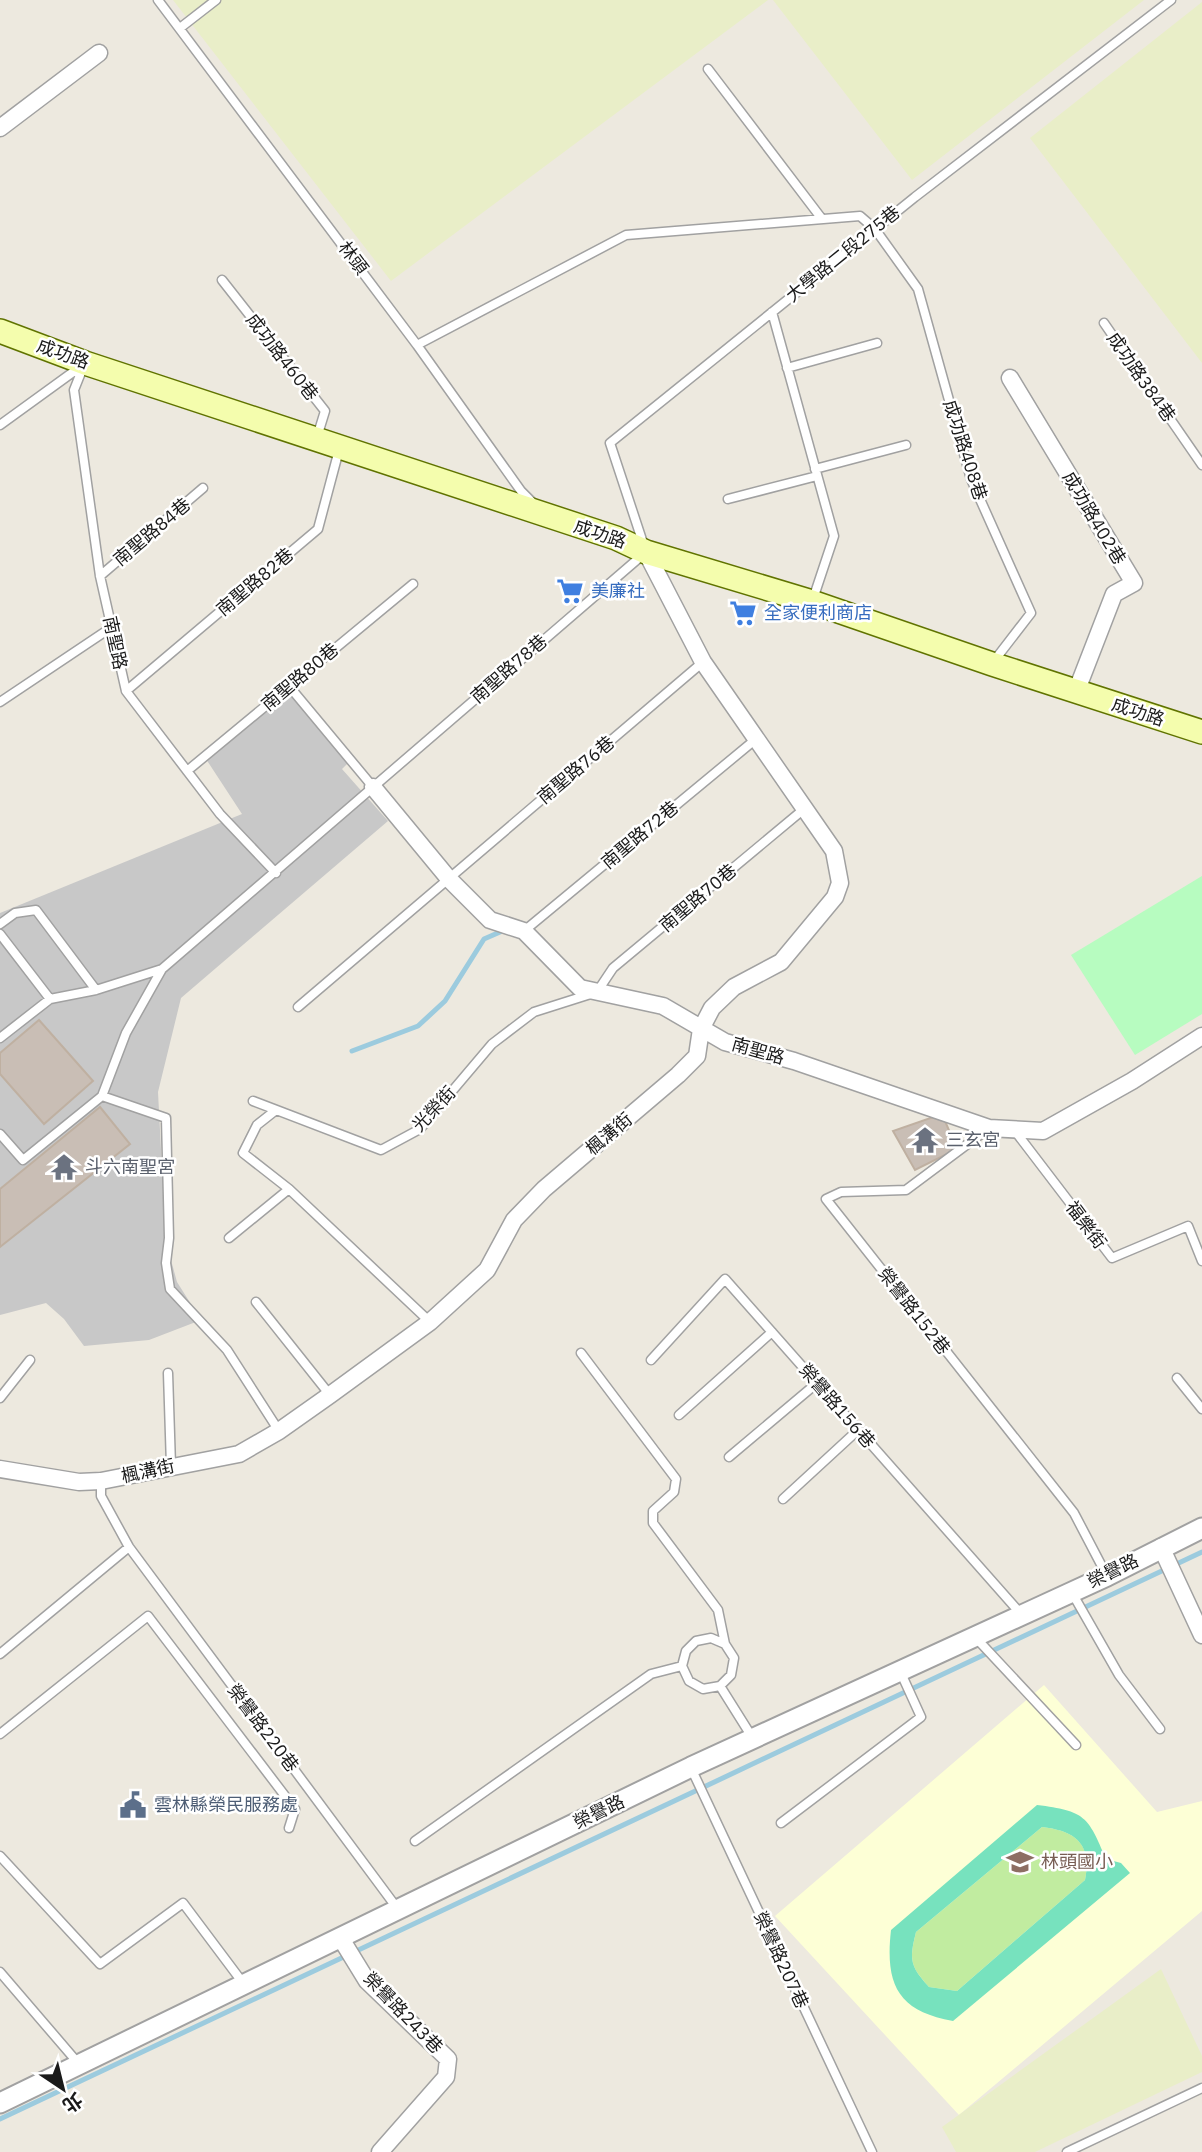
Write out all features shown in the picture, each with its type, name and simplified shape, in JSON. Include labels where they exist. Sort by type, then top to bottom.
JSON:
[{"type":"main road","name":"成功路","points":[[0,331],[85,363],[616,538],[646,552],[812,602],[1202,732]]},
{"type":"street","points":[[0,128],[99,53]]},
{"type":"street","name":"成功路402巷","points":[[1010,378],[1134,583],[1114,594],[1076,692]]},
{"type":"street","name":"楓溝街","points":[[0,1469],[79,1482],[101,1481],[239,1454],[279,1431],[430,1322],[487,1270],[514,1220],[544,1189],[697,1056],[701,1029],[712,1008],[734,988],[781,961],[835,897],[840,883],[834,851],[703,662],[646,552]]},
{"type":"street","name":"南聖路","points":[[373,787],[449,879],[490,920],[524,931],[580,988],[663,1006],[725,1042],[794,1061],[989,1128],[1043,1131],[1132,1081],[1202,1035]]},
{"type":"street","name":"榮譽路","points":[[0,2103],[691,1767],[1107,1576],[1202,1528]]},
{"type":"street","points":[[1161,1547],[1202,1635]]},
{"type":"street","name":"榮譽路243巷","points":[[340,1937],[367,1981],[448,2059],[446,2077],[380,2152]]},
{"type":"lane","name":"林頭","points":[[158,0],[417,345],[521,491],[547,516]]},
{"type":"lane","points":[[180,28],[216,0]]},
{"type":"lane","name":"大學路二段275巷","points":[[646,552],[610,443],[875,229],[1171,0]]},
{"type":"lane","points":[[708,69],[822,219]]},
{"type":"lane","points":[[417,345],[626,235],[860,216],[875,229]]},
{"type":"lane","name":"成功路408巷","points":[[875,229],[918,289],[971,479],[1031,613],[992,664]]},
{"type":"lane","name":"成功路460巷","points":[[222,280],[325,411],[317,438]]},
{"type":"lane","points":[[772,312],[834,536],[812,602]]},
{"type":"lane","name":"成功路384巷","points":[[1104,323],[1202,465]]},
{"type":"lane","points":[[787,368],[877,343]]},
{"type":"lane","points":[[0,425],[85,363]]},
{"type":"lane","name":"南聖路","points":[[85,363],[74,390],[100,576],[126,691],[220,814],[276,873]]},
{"type":"lane","points":[[728,499],[906,445]]},
{"type":"lane","name":"南聖路82巷","points":[[126,691],[318,529],[340,446]]},
{"type":"lane","name":"南聖路84巷","points":[[100,576],[203,488]]},
{"type":"lane","name":"南聖路78巷","points":[[162,969],[646,552]]},
{"type":"lane","name":"南聖路80巷","points":[[187,771],[413,584]]},
{"type":"lane","points":[[0,702],[112,626]]},
{"type":"lane","name":"南聖路76巷","points":[[298,1007],[703,662]]},
{"type":"lane","points":[[289,686],[373,787]]},
{"type":"lane","name":"南聖路72巷","points":[[524,931],[756,739]]},
{"type":"lane","name":"南聖路70巷","points":[[597,992],[613,968],[804,809]]},
{"type":"lane","points":[[0,924],[15,913],[36,910],[96,990]]},
{"type":"lane","points":[[0,934],[50,999]]},
{"type":"lane","points":[[0,1038],[50,999],[96,990],[162,969]]},
{"type":"lane","points":[[0,1133],[23,1160],[102,1096],[126,1033],[162,969]]},
{"type":"lane","name":"光榮街","points":[[253,1101],[381,1150],[420,1129],[492,1044],[534,1012],[597,992]]},
{"type":"lane","points":[[102,1096],[166,1118],[169,1238],[166,1264],[170,1289],[227,1350],[279,1431]]},
{"type":"lane","points":[[276,1110],[257,1125],[243,1153],[289,1189],[430,1322]]},
{"type":"lane","name":"榮譽路152巷","points":[[989,1128],[906,1190],[841,1192],[826,1199],[1074,1513],[1107,1576]]},
{"type":"lane","name":"福樂街","points":[[1013,1129],[1112,1258],[1188,1226],[1202,1261]]},
{"type":"lane","points":[[229,1238],[289,1189]]},
{"type":"lane","name":"榮譽路156巷","points":[[651,1360],[725,1279],[1021,1614]]},
{"type":"lane","points":[[256,1302],[330,1395]]},
{"type":"lane","points":[[679,1415],[772,1332]]},
{"type":"lane","points":[[581,1353],[676,1479],[674,1493],[653,1511],[653,1523],[718,1610],[725,1644],[734,1658],[731,1675],[720,1686],[703,1689],[689,1681],[682,1665],[686,1651],[696,1640],[711,1638],[725,1644]]},
{"type":"lane","points":[[0,1398],[30,1360]]},
{"type":"lane","points":[[168,1373],[171,1466]]},
{"type":"lane","points":[[1177,1378],[1202,1409]]},
{"type":"lane","points":[[729,1457],[817,1383]]},
{"type":"lane","points":[[783,1499],[858,1430]]},
{"type":"lane","name":"榮譽路220巷","points":[[101,1481],[102,1496],[129,1547],[398,1909]]},
{"type":"lane","points":[[0,1654],[129,1547]]},
{"type":"lane","points":[[1072,1591],[1119,1675],[1160,1729]]},
{"type":"lane","points":[[0,1734],[148,1616],[295,1809],[289,1828]]},
{"type":"lane","points":[[974,1636],[1076,1745]]},
{"type":"lane","points":[[415,1841],[651,1674],[682,1665]]},
{"type":"lane","points":[[781,1823],[921,1717],[900,1671]]},
{"type":"lane","points":[[720,1686],[753,1739]]},
{"type":"lane","name":"榮譽路207巷","points":[[691,1767],[872,2152]]},
{"type":"lane","points":[[0,1856],[100,1964],[183,1903],[245,1985]]},
{"type":"lane","points":[[0,1972],[80,2065]]},
{"type":"lane","points":[[1067,2152],[1202,2088]]},
{"type":"shaded area","points":[[173,0],[768,0],[391,281]]},
{"type":"shaded area","points":[[773,0],[1144,0],[912,180]]},
{"type":"shaded area","points":[[1202,2],[1202,363],[1030,138]]},
{"type":"shaded area","name":"斗六南聖宮","points":[[296,687],[354,757],[342,769],[388,821],[181,998],[158,1092],[162,1169],[168,1249],[177,1282],[201,1320],[149,1340],[84,1346],[64,1319],[46,1303],[0,1315],[0,913],[242,814],[206,759]]},
{"type":"shaded area","name":"林頭國小","points":[[1044,1685],[1157,1812],[1202,1801],[1202,1911],[959,2115],[775,1916]]},
{"type":"shaded area","points":[[1161,1969],[1202,2056],[1202,2072],[1035,2152],[956,2152],[942,2127]]},
{"type":"green space","points":[[1202,876],[1202,1014],[1135,1055],[1071,955]]},
{"type":"green space","points":[[1037,1805],[1066,1810],[1083,1818],[1094,1833],[1106,1859],[1121,1863],[1130,1873],[953,2021],[919,2010],[899,1992],[890,1966],[891,1930]],"holes":[[[1042,1827],[1072,1836],[1083,1848],[1087,1868],[1085,1880],[957,1991],[929,1987],[913,1962],[912,1949],[916,1932]]]},
{"type":"green space","points":[[1042,1827],[1064,1832],[1079,1842],[1086,1857],[1085,1880],[957,1991],[929,1987],[913,1962],[912,1949],[916,1932]]},
{"type":"building","points":[[39,1020],[93,1081],[44,1124],[0,1074],[0,1053]]},
{"type":"building","name":"斗六南聖宮","points":[[100,1107],[130,1144],[0,1247],[0,1189]]},
{"type":"building","name":"三玄宮","points":[[942,1114],[957,1149],[915,1170],[893,1131]]},
{"type":"waterway","points":[[352,1051],[418,1026],[445,1001],[484,939],[500,932]]},
{"type":"waterway","points":[[0,2119],[1202,1552]]},
{"type":"place","name":"美廉社","points":[[570,591]]},
{"type":"place","name":"全家便利商店","points":[[743,613]]},
{"type":"place","name":"三玄宮","points":[[925,1140]]},
{"type":"place","name":"斗六南聖宮","points":[[64,1167]]},
{"type":"place","name":"雲林縣榮民服務處","points":[[133,1805]]},
{"type":"place","name":"林頭國小","points":[[1020,1862]]}]
